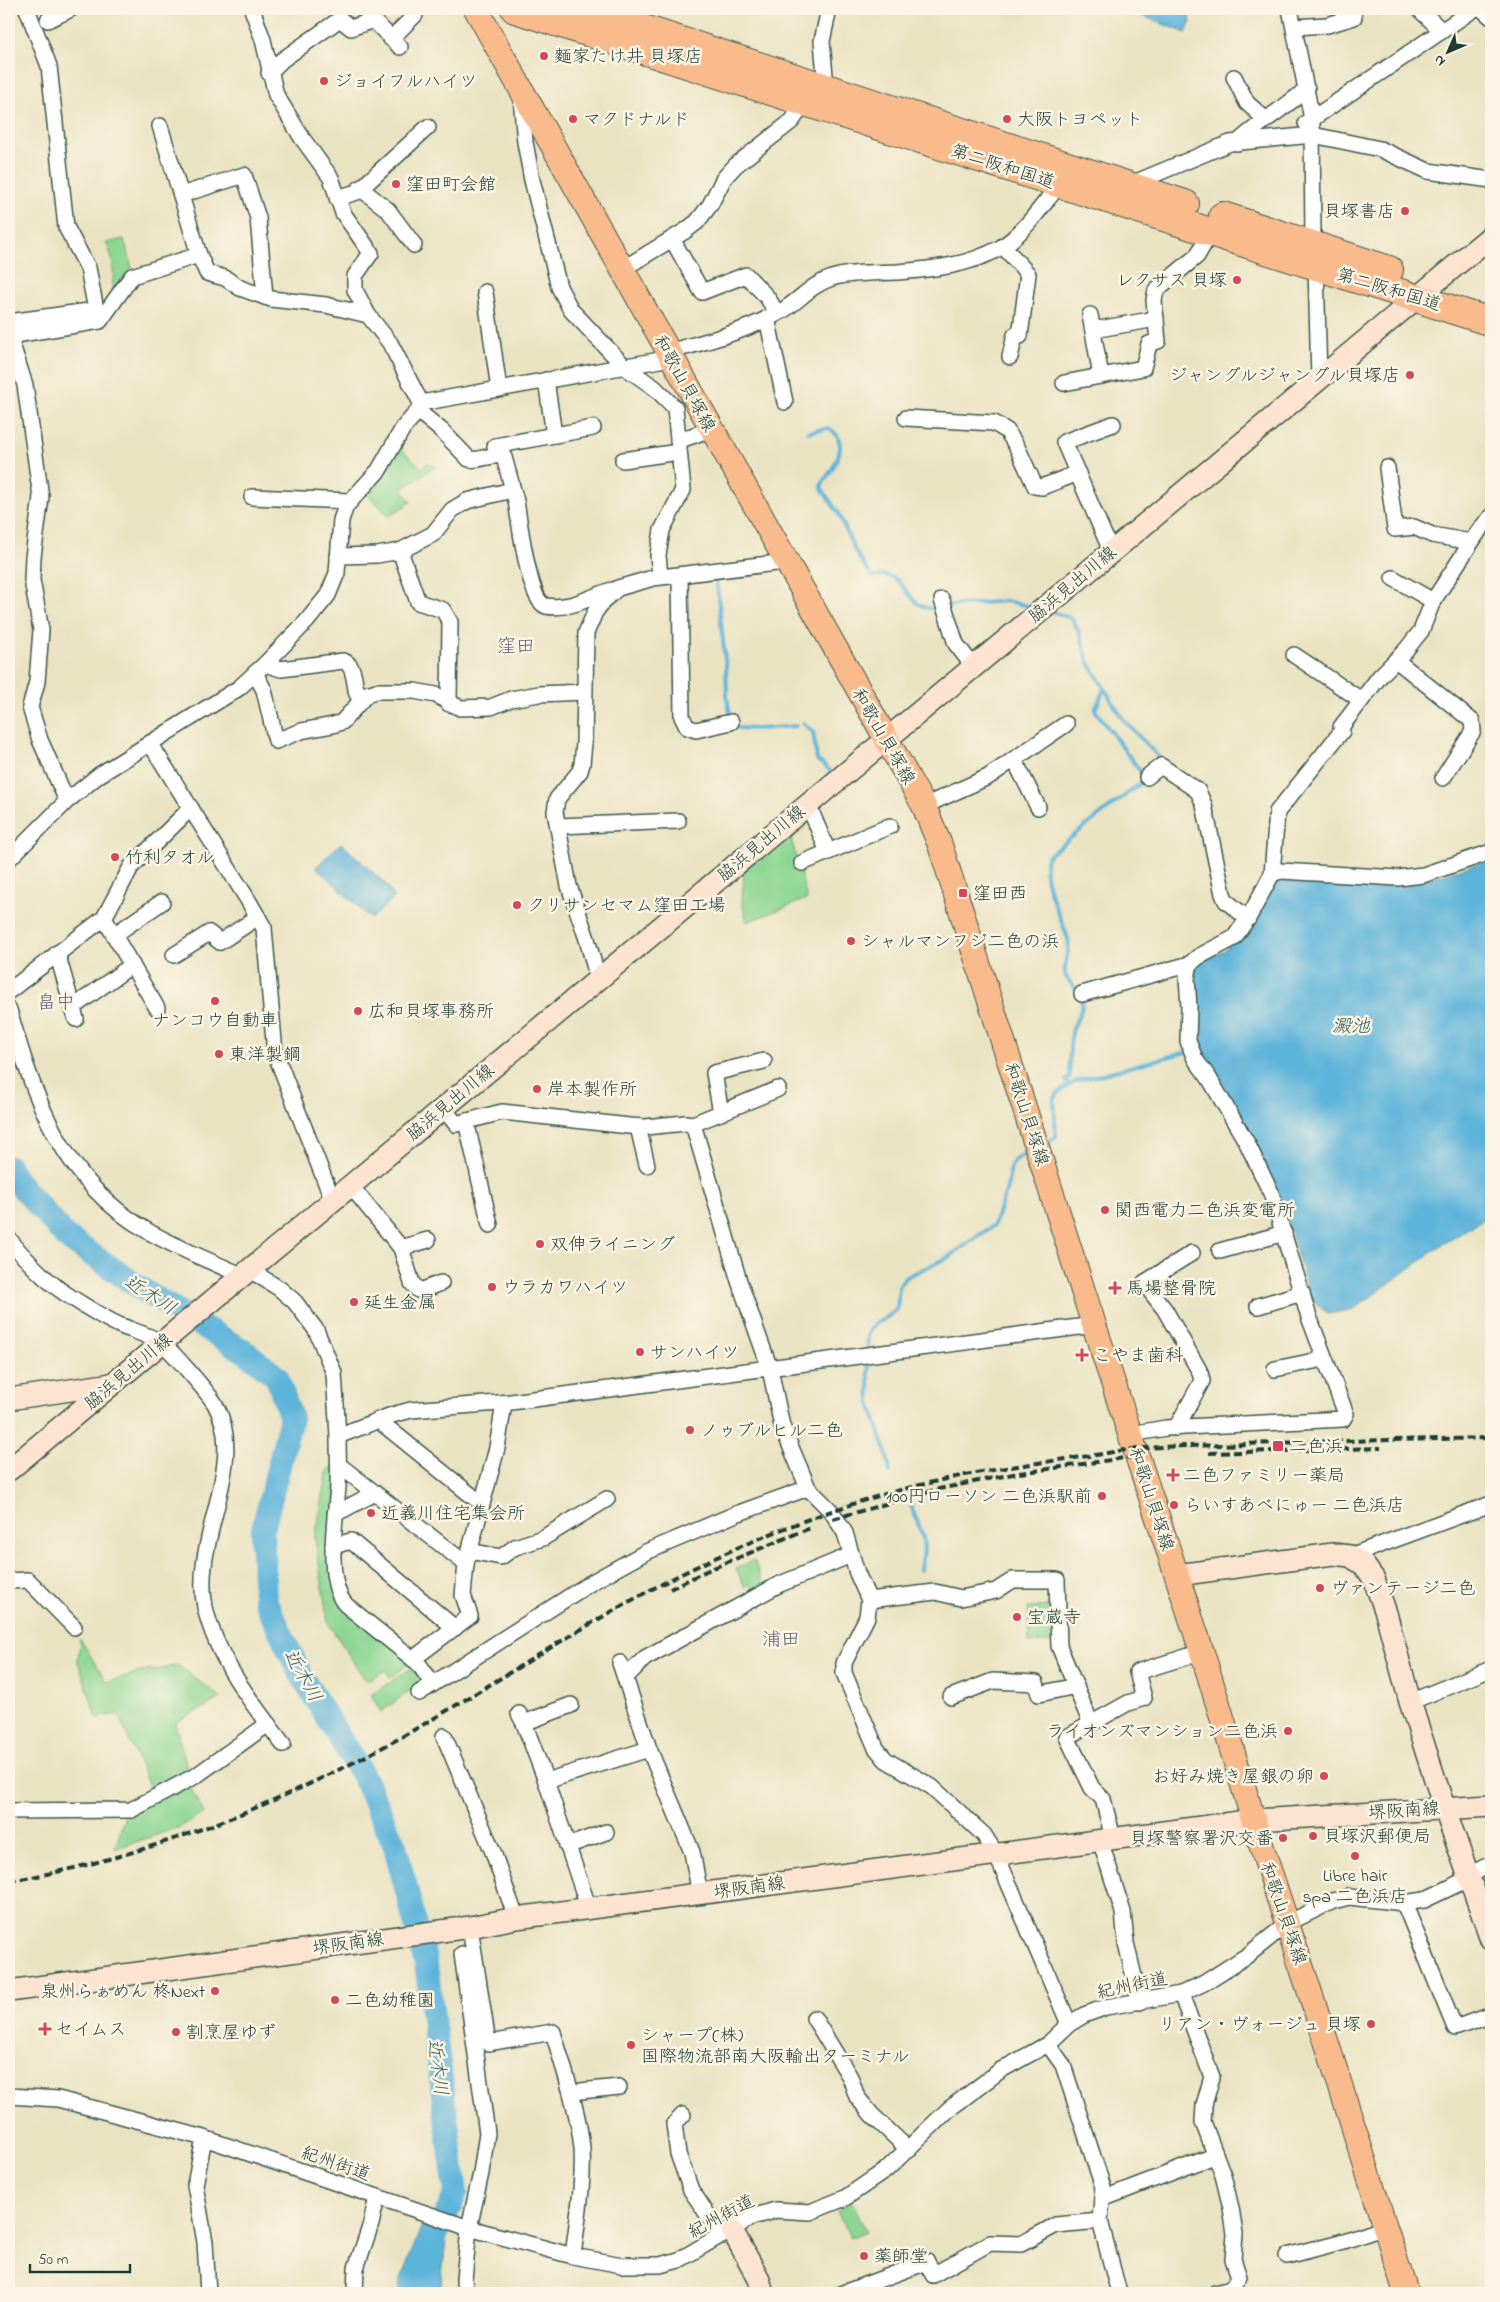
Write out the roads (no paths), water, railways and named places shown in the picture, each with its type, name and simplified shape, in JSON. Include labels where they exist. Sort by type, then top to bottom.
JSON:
[{"type":"highway","name":"第二阪和国道","points":[[515,9],[816,94],[1128,186],[1315,256],[1425,291],[1491,303]]},
{"type":"highway","name":"第二阪和国道","points":[[582,9],[1060,184],[1211,232],[1315,256]]},
{"type":"highway","name":"第二阪和国道","points":[[1425,291],[1491,322]]},
{"type":"main road","name":"和歌山貝塚線","points":[[476,9],[710,429],[924,806],[961,905],[1094,1325],[1177,1574],[1406,2293]]},
{"type":"street","points":[[9,322],[96,310],[88,268],[66,227],[49,66],[28,9]]},
{"type":"street","points":[[48,20],[71,9]]},
{"type":"street","points":[[252,9],[263,40],[269,73],[276,94],[302,138],[331,178],[343,213],[371,253],[355,276],[355,290],[368,315],[390,343],[420,407],[442,431],[469,459],[473,460],[497,454],[504,457],[531,580],[540,602],[544,606],[571,606],[618,588],[660,577],[785,562]]},
{"type":"street","points":[[621,270],[697,222],[710,205],[724,178],[736,165],[792,121],[816,94],[822,42],[829,9]]},
{"type":"street","points":[[1290,9],[1312,119],[1319,379]]},
{"type":"street","points":[[1419,9],[1442,31]]},
{"type":"street","points":[[1288,137],[1474,9]]},
{"type":"street","points":[[1482,9],[1491,17]]},
{"type":"street","points":[[269,73],[282,60],[340,19],[351,28],[373,20],[395,43],[414,15]]},
{"type":"street","points":[[1294,27],[1327,25],[1354,17]]},
{"type":"street","points":[[1234,77],[1247,102],[1265,119]]},
{"type":"street","points":[[521,89],[525,142],[530,171],[559,287],[571,310],[625,366],[654,388],[675,408],[683,490],[662,530],[658,555],[660,577]]},
{"type":"street","points":[[1237,143],[1265,119],[1286,107],[1307,89]]},
{"type":"street","points":[[160,126],[199,255],[207,274],[225,278],[240,288],[265,297],[326,304],[368,315]]},
{"type":"street","points":[[338,198],[357,192],[428,127]]},
{"type":"street","points":[[1128,186],[1207,152],[1237,143],[1313,135],[1380,149],[1428,171],[1491,180]]},
{"type":"street","points":[[182,194],[244,175],[258,218],[265,297]]},
{"type":"street","points":[[9,859],[67,801],[99,775],[239,688],[307,621],[328,594],[336,573],[342,520],[350,501],[379,470],[403,428],[420,407],[499,388],[625,366],[669,355],[772,315],[815,285],[834,277],[954,266],[1003,246],[1017,234],[1060,184]]},
{"type":"street","points":[[360,188],[388,210],[414,244]]},
{"type":"street","points":[[1064,383],[1143,368],[1149,344],[1158,341],[1154,300],[1156,290],[1197,256],[1211,232]]},
{"type":"street","name":"脇浜見出川線","points":[[9,1470],[1491,236]]},
{"type":"street","points":[[672,239],[702,292],[746,275],[767,297],[772,315],[785,402]]},
{"type":"street","points":[[1003,246],[1028,274],[1020,336],[1015,335],[1010,357]]},
{"type":"street","points":[[67,801],[40,740],[30,707],[37,682],[41,630],[32,580],[33,557],[41,498],[24,385],[9,335],[100,321],[132,276],[199,255]]},
{"type":"street","points":[[485,292],[499,388]]},
{"type":"street","points":[[1090,314],[1101,376]]},
{"type":"street","points":[[1093,330],[1156,319]]},
{"type":"street","points":[[546,380],[554,435]]},
{"type":"street","points":[[906,418],[994,422],[1007,431],[1017,447],[1035,486],[1042,488],[1078,473]]},
{"type":"street","points":[[1111,552],[1064,442],[1113,424]]},
{"type":"street","points":[[497,454],[495,446],[592,428]]},
{"type":"street","points":[[623,460],[678,446],[710,429]]},
{"type":"street","points":[[1387,468],[1395,529],[1414,527],[1432,534],[1471,542]]},
{"type":"street","points":[[338,556],[377,555],[400,551],[433,534],[452,510],[467,502],[512,490]]},
{"type":"street","points":[[252,497],[350,501]]},
{"type":"street","points":[[1082,994],[1190,964],[1198,957],[1234,938],[1248,919],[1272,874],[1277,812],[1342,731],[1341,727],[1361,700],[1420,631],[1433,601],[1471,542],[1491,518]]},
{"type":"street","points":[[400,551],[418,602],[443,610],[450,622],[449,704]]},
{"type":"street","points":[[680,575],[682,717],[687,727],[696,730],[731,722]]},
{"type":"street","points":[[1394,578],[1433,601]]},
{"type":"street","points":[[598,979],[588,939],[569,886],[555,812],[557,799],[580,771],[582,764],[586,633],[604,600],[618,588]]},
{"type":"street","points":[[942,600],[956,644],[973,666]]},
{"type":"street","points":[[575,604],[590,623]]},
{"type":"street","points":[[1294,655],[1361,700]]},
{"type":"street","points":[[1396,660],[1472,721],[1473,731],[1443,778]]},
{"type":"street","points":[[260,669],[281,669],[343,661],[348,662],[351,666],[357,694],[367,694],[376,691],[414,691],[436,695],[449,704],[460,708],[491,707],[511,699],[540,694],[584,692]]},
{"type":"street","points":[[260,669],[276,741],[301,731],[333,726],[342,722],[367,694]]},
{"type":"street","points":[[924,806],[988,777],[1066,724]]},
{"type":"street","points":[[150,743],[264,928],[275,1053],[332,1200]]},
{"type":"street","points":[[1014,759],[1038,806]]},
{"type":"street","points":[[1147,778],[1161,766],[1198,791],[1204,806],[1223,894],[1226,901],[1248,919]]},
{"type":"street","points":[[808,804],[828,852]]},
{"type":"street","points":[[9,991],[104,918],[131,867],[190,808]]},
{"type":"street","points":[[558,826],[678,821]]},
{"type":"street","points":[[802,863],[890,826]]},
{"type":"street","points":[[1272,874],[1280,871],[1398,878],[1423,875],[1491,852]]},
{"type":"street","points":[[114,935],[162,902]]},
{"type":"street","points":[[174,956],[205,928],[220,942],[258,917]]},
{"type":"street","points":[[104,918],[156,1008]]},
{"type":"street","points":[[57,953],[74,1014],[132,965]]},
{"type":"street","points":[[1131,1434],[1176,1428],[1343,1419],[1346,1414],[1324,1359],[1271,1193],[1236,1122],[1195,1059],[1188,1041],[1187,978],[1190,964]]},
{"type":"street","points":[[9,1010],[35,1094],[56,1136],[88,1184],[105,1201],[145,1230],[243,1275],[280,1289],[295,1302],[316,1330],[334,1373],[339,1465],[335,1514],[334,1569],[342,1600],[412,1659],[433,1684]]},
{"type":"street","points":[[720,1113],[714,1073],[764,1061]]},
{"type":"street","points":[[443,1108],[456,1124],[502,1112],[638,1127],[685,1122],[693,1124],[778,1089]]},
{"type":"street","points":[[466,1121],[473,1174],[485,1219]]},
{"type":"street","points":[[693,1124],[739,1281],[770,1369],[782,1426],[808,1488],[832,1512],[845,1533],[851,1555],[869,1600],[867,1617],[844,1662],[844,1673],[876,1748],[886,1760],[932,1787],[984,1835],[996,1854],[1070,2024]]},
{"type":"street","points":[[638,1127],[647,1165]]},
{"type":"street","points":[[351,1186],[402,1248],[412,1283],[418,1290],[441,1283]]},
{"type":"street","points":[[1220,1251],[1284,1233]]},
{"type":"street","points":[[9,1239],[22,1255],[64,1293],[119,1325],[162,1343],[215,1403],[222,1421],[227,1456],[204,1554],[205,1606],[214,1633],[232,1671],[283,1744]]},
{"type":"street","points":[[402,1248],[428,1240]]},
{"type":"street","points":[[1176,1428],[1202,1381],[1200,1372],[1164,1310],[1144,1284],[1192,1253]]},
{"type":"street","points":[[1258,1306],[1302,1293]]},
{"type":"street","points":[[338,1436],[378,1420],[411,1410],[504,1403],[1094,1325]]},
{"type":"street","points":[[1274,1369],[1324,1359]]},
{"type":"street","points":[[9,1399],[114,1384]]},
{"type":"street","points":[[412,1659],[470,1616],[463,1595],[468,1557],[497,1448],[504,1403]]},
{"type":"street","points":[[378,1420],[482,1504]]},
{"type":"street","points":[[339,1465],[375,1493],[468,1557],[501,1558],[515,1547],[542,1538],[607,1499]]},
{"type":"street","points":[[419,1693],[592,1582],[646,1552],[736,1514],[808,1488]]},
{"type":"street","points":[[335,1514],[375,1493]]},
{"type":"street","points":[[1350,1556],[1491,1504]]},
{"type":"street","points":[[334,1546],[351,1542],[455,1628]]},
{"type":"street","points":[[1177,1574],[1333,1554],[1350,1556],[1364,1565],[1374,1578],[1386,1612],[1410,1702],[1444,1807],[1491,1939]]},
{"type":"street","points":[[700,1894],[692,1852],[649,1749],[623,1670],[769,1589],[851,1555]]},
{"type":"street","points":[[9,1581],[28,1580],[74,1627]]},
{"type":"street","points":[[869,1600],[935,1592],[961,1598],[996,1591],[1013,1580],[1057,1580],[1059,1646],[1091,1724]]},
{"type":"street","points":[[1140,2002],[1126,1943],[1123,1912],[1106,1839],[1102,1799],[1092,1788],[1066,1737],[1128,1703],[1144,1698],[1137,1672],[1202,1652]]},
{"type":"street","points":[[1410,1702],[1491,1669]]},
{"type":"street","points":[[951,1697],[993,1681],[1036,1683],[1039,1694],[1076,1686]]},
{"type":"street","points":[[571,1706],[521,1719],[546,1781],[589,1909]]},
{"type":"street","points":[[9,1811],[131,1810],[197,1775],[268,1724]]},
{"type":"street","points":[[444,1736],[493,1852],[516,1918]]},
{"type":"street","points":[[546,1781],[649,1749]]},
{"type":"street","name":"堺阪南線","points":[[9,1991],[462,1928],[516,1918],[1254,1820],[1444,1807],[1491,1806]]},
{"type":"street","points":[[567,1846],[606,1832]]},
{"type":"street","name":"紀州街道","points":[[9,2096],[58,2099],[204,2138],[380,2199],[468,2227],[574,2256],[622,2265],[660,2265],[678,2260],[752,2217],[776,2210],[810,2212],[845,2198],[886,2170],[909,2150],[949,2109],[1001,2070],[1048,2044],[1070,2024],[1084,2015],[1106,2007],[1181,1994],[1204,1984],[1248,1955],[1288,1923],[1333,1902],[1349,1897],[1404,1903],[1424,1900],[1462,1882],[1478,1870],[1487,1866],[1491,1867]]},
{"type":"street","points":[[1404,1903],[1455,2028],[1491,2015]]},
{"type":"street","points":[[462,1928],[488,2043],[553,2032],[571,2092],[582,2149],[580,2199],[574,2256]]},
{"type":"street","points":[[462,1954],[487,2133],[481,2173],[468,2227],[464,2279],[465,2293]]},
{"type":"street","points":[[1181,1994],[1212,2077],[1204,2105],[1203,2122],[1214,2156],[1223,2175],[1236,2234],[1233,2259],[1239,2277],[1232,2291],[1215,2293]]},
{"type":"street","points":[[814,2018],[850,2077],[857,2097],[872,2115],[909,2150]]},
{"type":"street","points":[[1048,2044],[1063,2065],[1103,2187],[1100,2221],[1119,2293]]},
{"type":"street","points":[[571,2092],[619,2087]]},
{"type":"street","points":[[683,2115],[674,2124],[678,2154],[691,2190],[727,2233],[759,2279],[764,2293]]},
{"type":"street","points":[[204,2138],[195,2185],[205,2242],[208,2293]]},
{"type":"street","points":[[1102,2199],[1214,2156]]},
{"type":"street","points":[[355,2293],[356,2268],[380,2199]]},
{"type":"street","points":[[843,2293],[927,2262],[933,2275],[990,2243],[1021,2244],[1056,2225],[1100,2221]]},
{"type":"street","points":[[1286,2256],[1344,2241],[1385,2227]]},
{"type":"water","points":[[1125,9],[1187,9],[1191,22],[1186,33]]},
{"type":"water","points":[[341,843],[387,885],[394,898],[371,919],[316,867]]},
{"type":"water","name":"澱池","points":[[1491,861],[1491,1214],[1442,1245],[1354,1309],[1328,1314],[1309,1296],[1289,1225],[1249,1133],[1222,1082],[1203,1064],[1194,1051],[1193,977],[1197,963],[1224,951],[1272,887],[1286,879],[1385,885],[1420,881]]},
{"type":"water","points":[[423,2223],[447,2230],[440,2293],[398,2293],[400,2281]]},
{"type":"waterway","points":[[808,432],[829,428],[836,434],[839,441],[840,448],[835,464],[821,486],[839,515],[854,549],[867,570],[873,577],[885,575],[894,578],[920,604],[929,608],[942,608]]},
{"type":"waterway","points":[[716,578],[726,667],[727,697],[731,719]]},
{"type":"waterway","points":[[948,606],[1006,601],[1033,607]]},
{"type":"waterway","points":[[1052,611],[1072,619],[1079,632],[1089,663],[1123,719],[1164,763]]},
{"type":"waterway","points":[[1078,992],[1066,977],[1065,967],[1069,944],[1051,896],[1046,863],[1049,855],[1146,779],[1095,710],[1104,689]]},
{"type":"waterway","points":[[803,723],[813,732],[817,760],[833,773]]},
{"type":"waterway","points":[[738,728],[758,729],[796,726]]},
{"type":"waterway","points":[[1069,1084],[1066,1080],[1070,1077],[1071,1039],[1073,1028],[1082,1008],[1081,998]]},
{"type":"waterway","points":[[1044,1145],[1056,1137],[1054,1099],[1059,1092],[1076,1081],[1187,1052]]},
{"type":"waterway","points":[[868,1351],[871,1328],[896,1310],[899,1288],[902,1281],[906,1277],[947,1258],[994,1225],[1007,1188],[1011,1166],[1015,1160],[1029,1151]]},
{"type":"waterway","name":"近木川","points":[[9,1167],[14,1178],[66,1237],[149,1294],[247,1353],[277,1377],[291,1418],[262,1533],[265,1600],[301,1675],[363,1776],[395,1846],[426,1964],[456,2193],[409,2293]]},
{"type":"waterway","points":[[868,1358],[870,1403],[887,1455],[890,1473]]},
{"type":"waterway","points":[[911,1506],[921,1530],[924,1544],[923,1561],[920,1570]]},
{"type":"railway","points":[[9,1881],[107,1860],[155,1845],[251,1810],[343,1768],[387,1745],[661,1584],[758,1539],[845,1506],[875,1497],[971,1474],[1130,1450],[1289,1442],[1491,1438]]},
{"type":"railway","points":[[1209,1453],[1381,1448]]},
{"type":"railway","points":[[833,1519],[934,1490],[1013,1474],[1131,1457]]},
{"type":"railway","points":[[670,1589],[706,1571],[810,1528]]},
{"type":"place","name":"麵家たけ井 貝塚店","points":[[544,56]]},
{"type":"place","name":"ジョイフルハイツ","points":[[324,81]]},
{"type":"place","name":"マクドナルド","points":[[573,119]]},
{"type":"place","name":"大阪トヨペット","points":[[1007,119]]},
{"type":"place","name":"窪田町会館","points":[[396,184]]},
{"type":"place","name":"貝塚書店","points":[[1405,211]]},
{"type":"place","name":"レクサス 貝塚","points":[[1237,280]]},
{"type":"place","name":"ジャングルジャングル貝塚店","points":[[1410,375]]},
{"type":"place","name":"竹利タオル","points":[[115,857]]},
{"type":"place","name":"窪田西","points":[[963,893]]},
{"type":"place","name":"クリサンセマム窪田工場","points":[[517,905]]},
{"type":"place","name":"シャルマンフジ二色の浜","points":[[851,941]]},
{"type":"place","name":"ナンコウ自動車","points":[[215,1001]]},
{"type":"place","name":"広和貝塚事務所","points":[[358,1011]]},
{"type":"place","name":"東洋製鋼","points":[[219,1054]]},
{"type":"place","name":"岸本製作所","points":[[537,1089]]},
{"type":"place","name":"関西電力二色浜変電所","points":[[1105,1210]]},
{"type":"place","name":"双伸ライニング","points":[[540,1244]]},
{"type":"place","name":"ウラカワハイツ","points":[[492,1287]]},
{"type":"place","name":"馬場整骨院","points":[[1115,1288]]},
{"type":"place","name":"延生金属","points":[[354,1302]]},
{"type":"place","name":"サンハイツ","points":[[640,1352]]},
{"type":"place","name":"こやま歯科","points":[[1082,1355]]},
{"type":"place","name":"ノゥブルヒル二色","points":[[690,1430]]},
{"type":"place","name":"二色浜","points":[[1278,1446]]},
{"type":"place","name":"二色ファミリー薬局","points":[[1173,1475]]},
{"type":"place","name":"100円ローソン 二色浜駅前","points":[[1102,1496]]},
{"type":"place","name":"らいすあべにゅー 二色浜店","points":[[1174,1505]]},
{"type":"place","name":"近義川住宅集会所","points":[[371,1513]]},
{"type":"place","name":"ヴァンテージ二色","points":[[1320,1588]]},
{"type":"place","name":"宝蔵寺","points":[[1017,1617]]},
{"type":"place","name":"ライオンズマンション二色浜","points":[[1288,1731]]},
{"type":"place","name":"お好み焼き屋銀の卵","points":[[1324,1776]]},
{"type":"place","name":"貝塚沢郵便局","points":[[1313,1836]]},
{"type":"place","name":"貝塚警察署沢交番","points":[[1283,1838]]},
{"type":"place","name":"Libre hair spa 二色浜店","points":[[1355,1856]]},
{"type":"place","name":"泉州らぁめん 柊Next","points":[[215,1991]]},
{"type":"place","name":"二色幼稚園","points":[[335,2000]]},
{"type":"place","name":"リアン・ヴォージュ 貝塚","points":[[1371,2024]]},
{"type":"place","name":"セイムス","points":[[45,2029]]},
{"type":"place","name":"割烹屋ゆず","points":[[176,2032]]},
{"type":"place","name":"シャープ(株) 国際物流部南大阪輸出ターミナル","points":[[631,2045]]},
{"type":"place","name":"薬師堂","points":[[864,2256]]},
{"type":"district","name":"窪田","points":[[516,645]]},
{"type":"district","name":"畠中","points":[[56,1001]]},
{"type":"district","name":"浦田","points":[[781,1638]]}]
